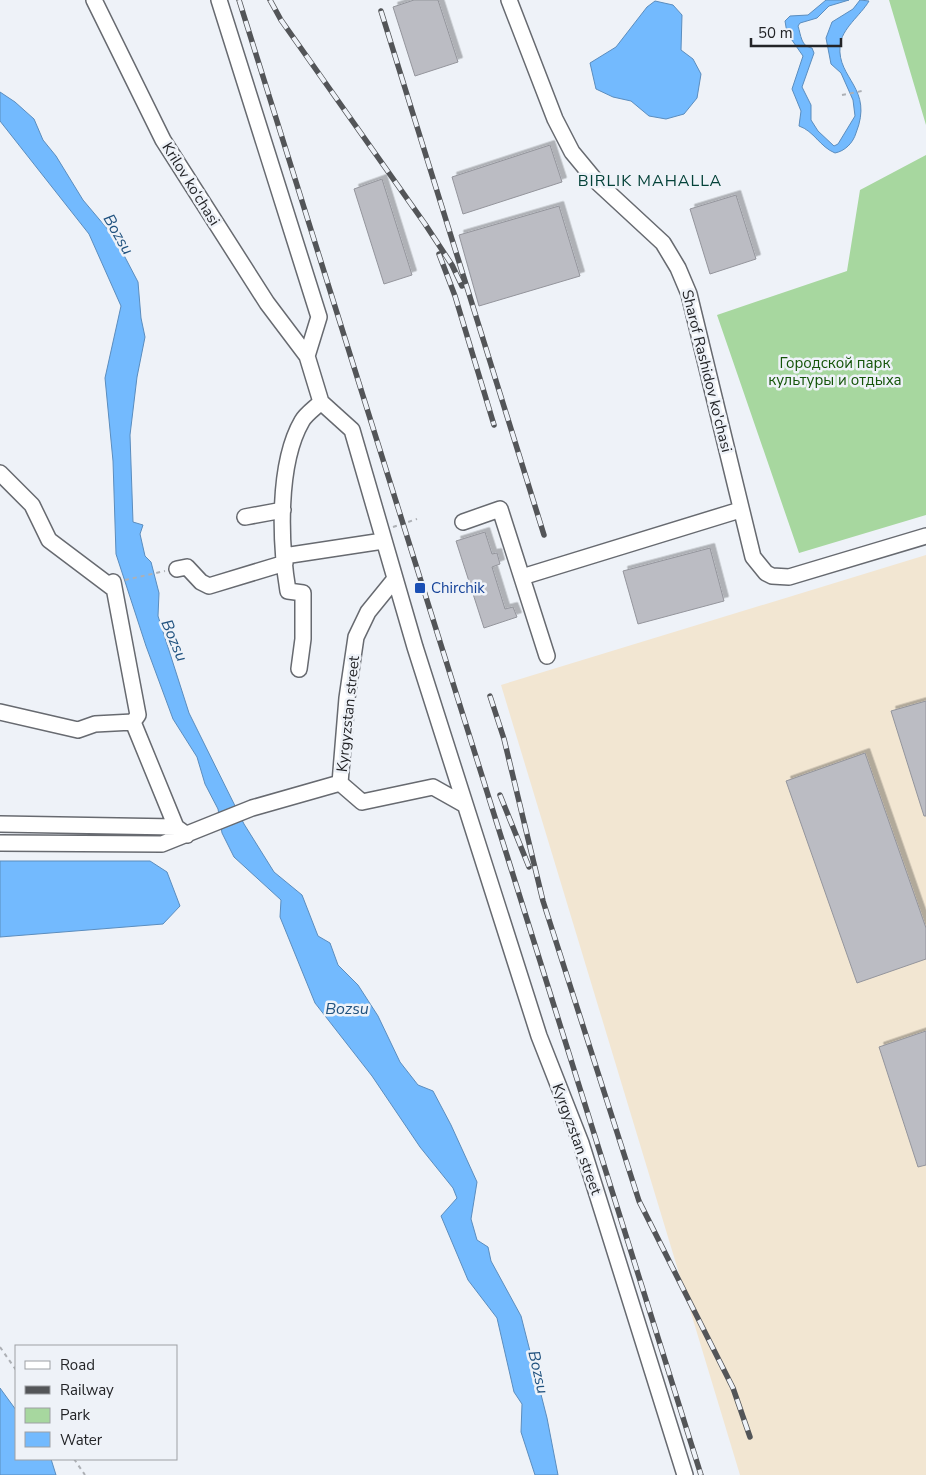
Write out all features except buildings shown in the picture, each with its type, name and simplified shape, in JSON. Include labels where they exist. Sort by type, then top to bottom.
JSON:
[{"type":"street","name":"Krilov ko‘chasi","points":[[94,0],[162,140],[267,303],[307,356]]},
{"type":"street","points":[[219,0],[319,317],[307,356],[321,402],[302,420],[288,458],[283,510],[284,559],[288,591],[303,593],[304,639],[299,669]]},
{"type":"street","name":"Sharof Rashidov ko'chasi","points":[[509,0],[555,119],[572,152],[596,181],[663,243],[684,280],[740,510],[753,557],[761,568],[772,576],[789,577],[926,536]]},
{"type":"street","name":"Kyrgyzstan street","points":[[321,402],[352,430],[394,580],[465,805],[539,1036],[581,1144],[685,1475]]},
{"type":"street","points":[[0,472],[32,505],[49,540],[113,586],[138,715],[133,722]]},
{"type":"street","points":[[463,522],[500,509],[547,656]]},
{"type":"street","points":[[245,517],[283,510]]},
{"type":"street","points":[[522,577],[740,510]]},
{"type":"street","points":[[177,569],[187,567],[201,582],[209,586],[284,559],[382,536]]},
{"type":"street","name":"Kyrgyzstan street","points":[[394,580],[368,612],[356,638],[347,698],[340,783],[362,802],[433,787],[465,805]]},
{"type":"street","points":[[0,712],[78,730],[95,724],[133,722]]},
{"type":"street","points":[[133,722],[181,831]]},
{"type":"street","points":[[0,824],[181,831],[214,825],[252,808],[340,783]]},
{"type":"street","points":[[0,843],[162,844],[181,831]]},
{"type":"path","points":[[842,95],[862,91]]},
{"type":"path","points":[[382,536],[417,519]]},
{"type":"path","points":[[113,586],[177,569]]},
{"type":"path","points":[[0,1347],[15,1369]]},
{"type":"path","points":[[75,1460],[85,1475]]},
{"type":"shaded area","points":[[926,555],[926,1475],[740,1475],[501,685]]},
{"type":"green space","points":[[889,0],[926,0],[926,125]]},
{"type":"green space","name":"Городской парк культуры и отдыха","points":[[926,155],[926,515],[799,553],[717,315],[847,271],[860,190]]},
{"type":"water","points":[[826,0],[849,0],[829,6],[817,18],[800,23],[798,26],[804,43],[812,48],[814,53],[802,87],[811,105],[811,120],[818,131],[834,146],[838,144],[855,116],[853,100],[841,73],[831,64],[826,38],[832,22],[853,9],[860,0],[869,1],[841,40],[841,57],[844,67],[854,85],[861,105],[855,137],[845,148],[835,153],[825,147],[809,131],[799,126],[801,111],[792,89],[803,56],[787,33],[785,21],[790,16],[808,15]]},
{"type":"water","points":[[655,1],[673,5],[682,15],[681,50],[693,59],[701,74],[697,98],[684,114],[666,119],[649,116],[631,101],[613,97],[596,89],[590,63],[616,47],[647,7]]},
{"type":"water","name":"Bozsu","points":[[0,92],[34,119],[43,140],[56,156],[83,200],[115,238],[138,282],[141,318],[145,337],[137,377],[130,435],[133,522],[143,525],[140,534],[145,556],[151,562],[159,593],[158,616],[189,713],[244,824],[274,872],[302,895],[318,936],[330,943],[338,965],[358,985],[378,1016],[400,1062],[418,1085],[433,1091],[451,1125],[477,1182],[471,1219],[477,1240],[488,1247],[491,1261],[521,1316],[547,1418],[558,1475],[535,1475],[521,1432],[522,1404],[514,1392],[497,1318],[468,1280],[441,1216],[457,1198],[453,1188],[420,1147],[372,1076],[315,1003],[280,917],[281,900],[234,857],[222,833],[218,809],[205,784],[197,757],[173,719],[146,646],[116,554],[113,461],[105,378],[121,306],[89,234],[0,121]]},
{"type":"water","points":[[0,861],[150,861],[167,872],[180,906],[163,924],[0,937]]},
{"type":"water","points":[[0,1388],[15,1409],[15,1460],[51,1460],[56,1475],[0,1475]]},
{"type":"railway","points":[[239,0],[701,1475]]},
{"type":"railway","points":[[270,0],[281,20],[425,224],[452,265],[462,286]]},
{"type":"railway","points":[[381,11],[544,535]]},
{"type":"railway","points":[[439,254],[455,296],[494,425]]},
{"type":"railway","points":[[490,696],[504,739],[543,901],[639,1201],[733,1388],[750,1437]]},
{"type":"railway","points":[[500,795],[529,867]]},
{"type":"place","name":"Chirchik","points":[[420,588]]},
{"type":"district","name":"BIRLIK MAHALLA","points":[[650,180]]}]
